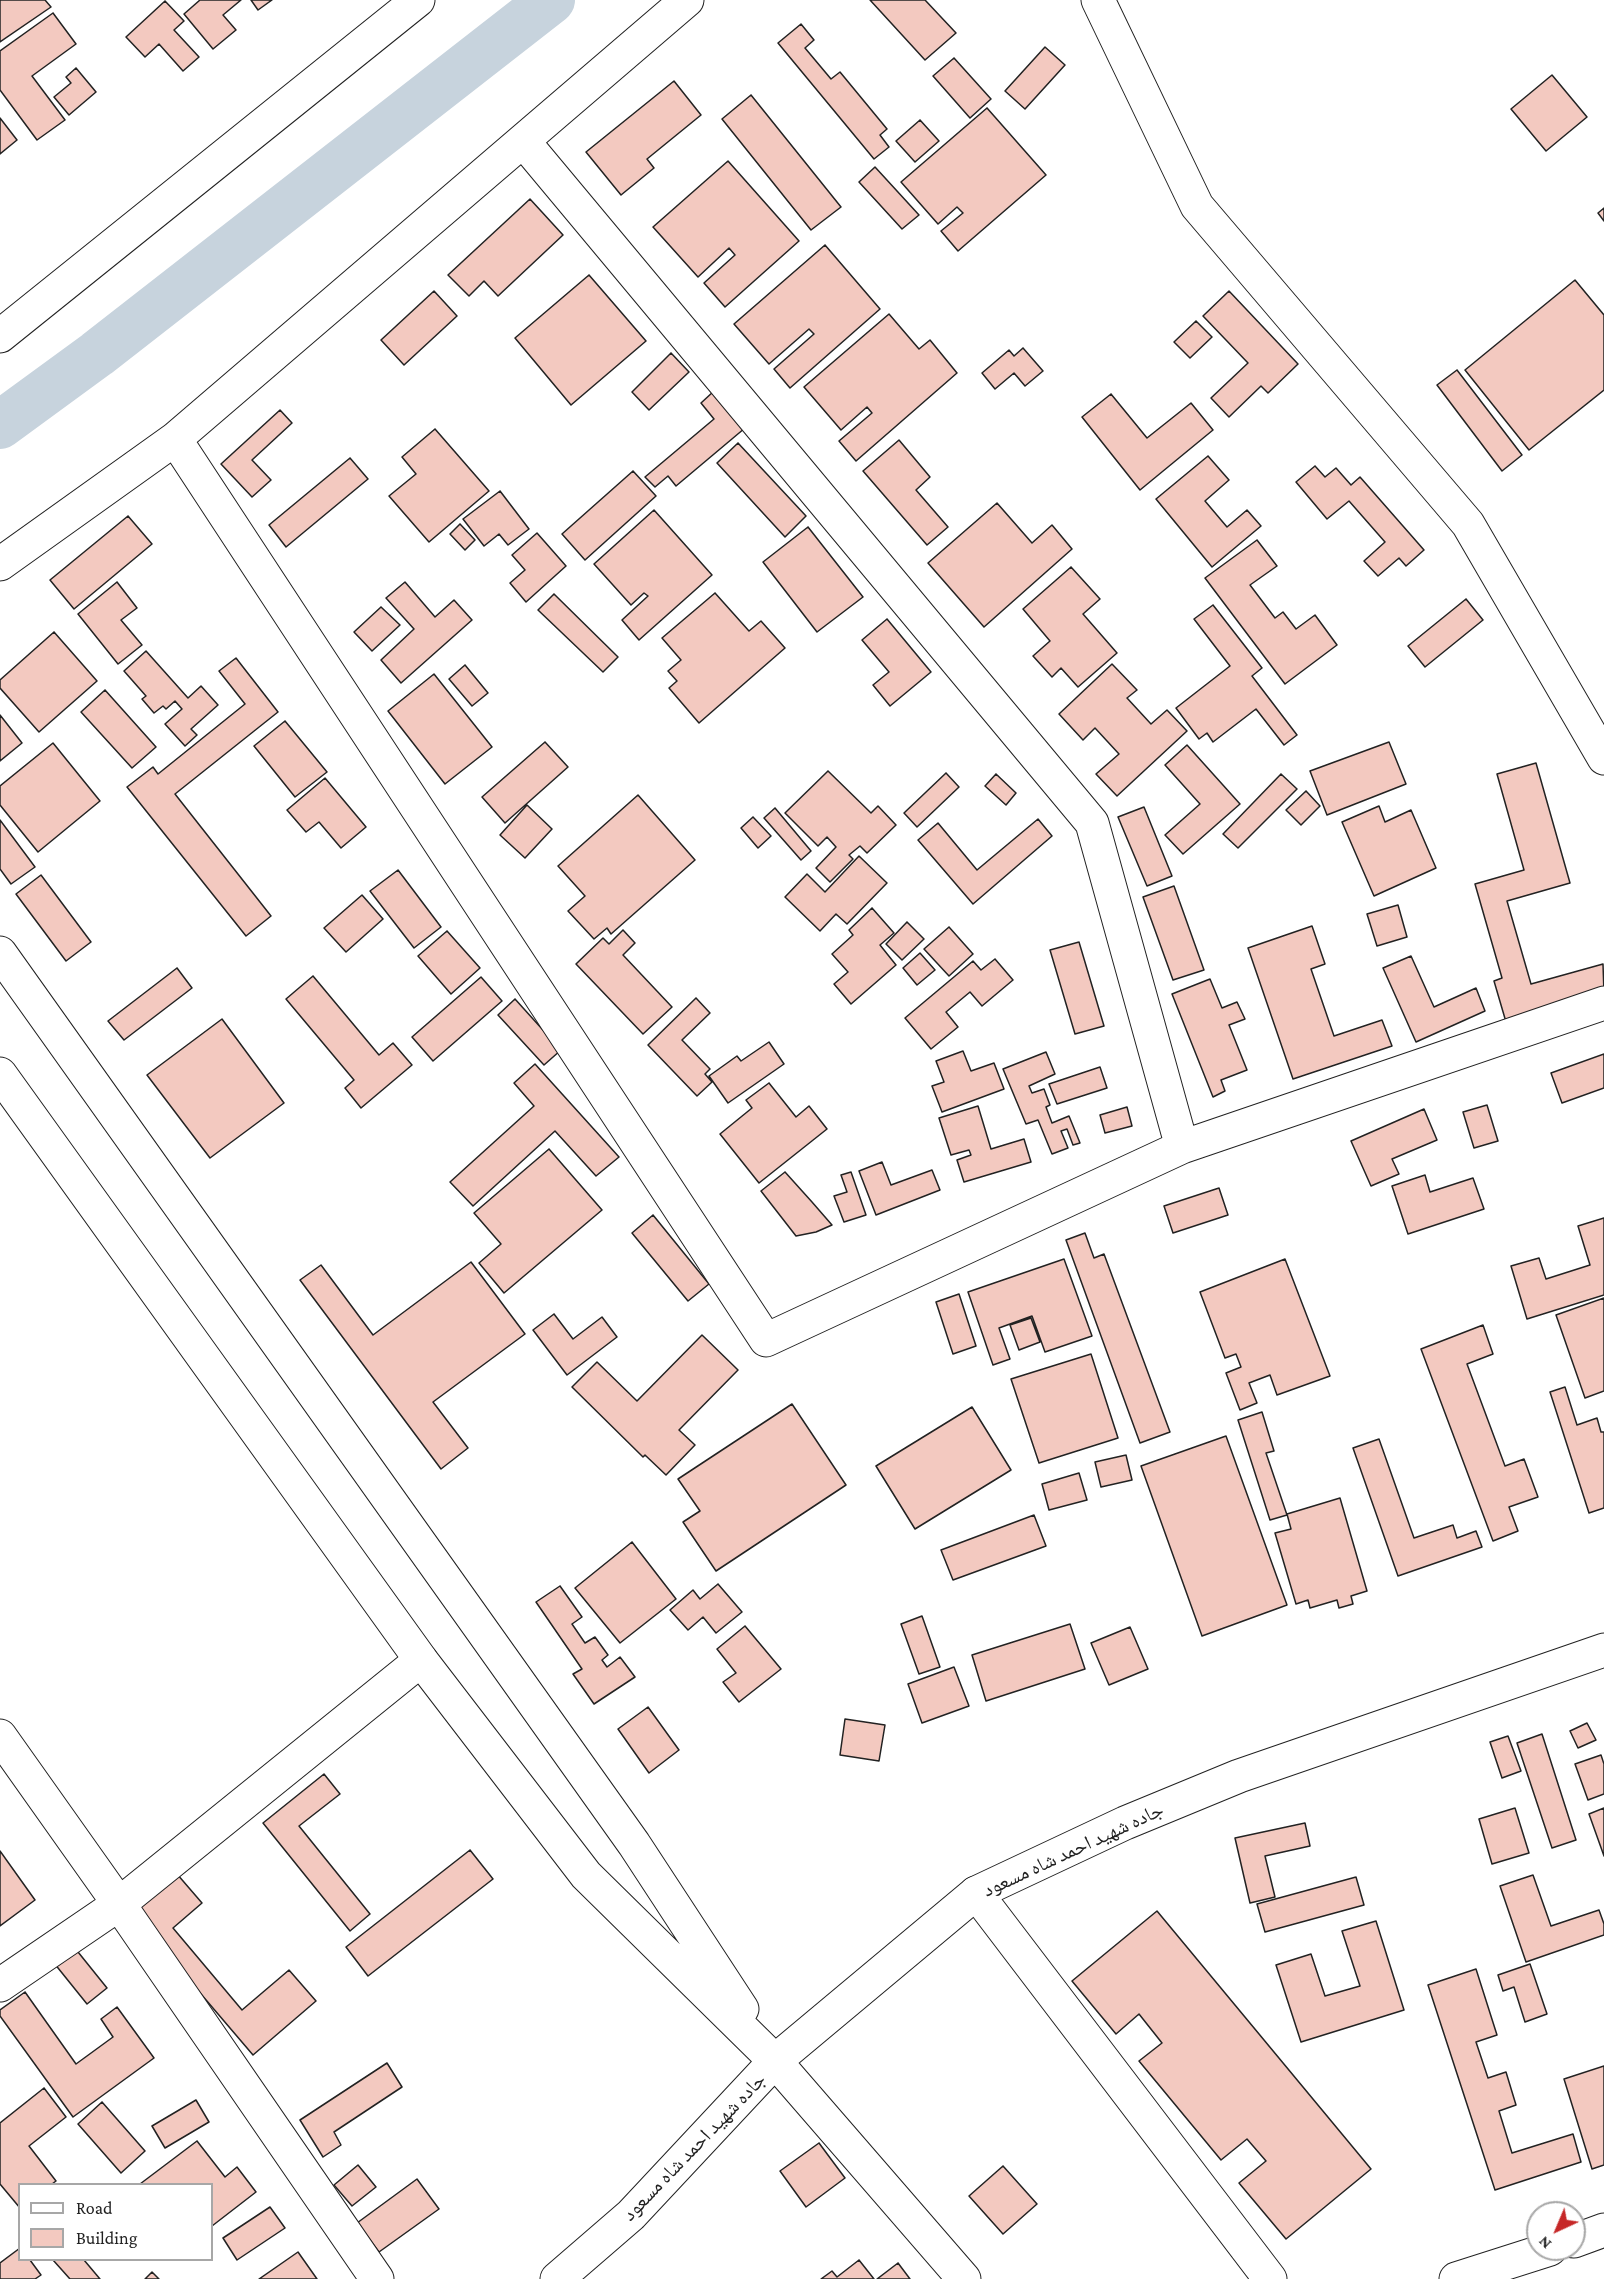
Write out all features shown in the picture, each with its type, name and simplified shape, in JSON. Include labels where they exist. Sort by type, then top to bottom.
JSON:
[{"type":"street","points":[[0,336],[418,0]]},
{"type":"street","points":[[0,564],[175,439],[687,0]]},
{"type":"street","points":[[1098,0],[1197,206],[1468,524],[1604,758]]},
{"type":"street","points":[[524,142],[1092,823],[1182,1147]]},
{"type":"street","points":[[175,439],[766,1340],[1182,1147],[1604,1003]]},
{"type":"street","points":[[0,953],[634,1844],[775,2061]]},
{"type":"street","points":[[0,1074],[421,1660],[586,1875],[775,2061],[964,2279]]},
{"type":"street","name":"جاده شهيد احمد شاه مسعود","points":[[557,2279],[631,2215],[775,2061],[976,1893],[1125,1823],[1239,1776],[1604,1650]]},
{"type":"street","points":[[0,1984],[119,1904],[421,1660]]},
{"type":"street","points":[[0,1736],[119,1904],[377,2279]]},
{"type":"street","points":[[976,1893],[1270,2279]]},
{"type":"street","points":[[1586,2237],[1604,2230]]},
{"type":"street","points":[[1456,2279],[1526,2257]]},
{"type":"building","points":[[0,0],[45,0],[51,7],[0,42]]},
{"type":"building","points":[[200,0],[241,0],[223,15],[236,30],[213,49],[184,14]]},
{"type":"building","points":[[251,0],[272,0],[258,10]]},
{"type":"building","points":[[870,0],[925,0],[956,33],[925,60]]},
{"type":"building","points":[[165,1],[184,21],[174,30],[199,57],[183,71],[159,44],[145,57],[126,37]]},
{"type":"building","points":[[53,13],[76,44],[32,76],[65,120],[37,140],[0,90],[0,51]]},
{"type":"building","points":[[801,24],[814,40],[805,48],[831,79],[840,72],[887,129],[880,135],[889,147],[874,159],[778,43]]},
{"type":"building","points":[[1045,47],[1065,65],[1025,109],[1005,91]]},
{"type":"building","points":[[954,58],[991,99],[970,118],[933,76]]},
{"type":"building","points":[[76,68],[96,92],[69,115],[54,97],[71,83],[66,77]]},
{"type":"building","points":[[1552,75],[1587,117],[1546,151],[1511,109]]},
{"type":"building","points":[[674,81],[701,115],[647,159],[654,168],[621,195],[586,152]]},
{"type":"building","points":[[751,95],[841,207],[811,230],[722,119]]},
{"type":"building","points":[[987,108],[1046,175],[958,251],[941,231],[963,213],[957,207],[938,224],[901,182]]},
{"type":"building","points":[[0,118],[17,140],[0,154]]},
{"type":"building","points":[[920,120],[939,141],[915,162],[896,141]]},
{"type":"building","points":[[728,161],[799,241],[725,307],[704,283],[735,255],[729,248],[698,277],[653,227]]},
{"type":"building","points":[[875,167],[919,215],[902,229],[859,182]]},
{"type":"building","points":[[530,199],[563,235],[498,296],[484,281],[469,296],[448,275]]},
{"type":"building","points":[[1604,208],[1604,221],[1598,213]]},
{"type":"building","points":[[825,245],[880,309],[790,388],[774,369],[814,334],[809,329],[769,364],[734,324]]},
{"type":"building","points":[[589,275],[646,341],[571,405],[515,338]]},
{"type":"building","points":[[1575,280],[1604,315],[1604,390],[1529,450],[1465,370]]},
{"type":"building","points":[[434,291],[457,316],[404,365],[381,340]]},
{"type":"building","points":[[1229,291],[1298,364],[1268,393],[1261,386],[1229,417],[1211,398],[1248,363],[1203,316]]},
{"type":"building","points":[[889,314],[919,349],[930,340],[957,373],[856,461],[839,441],[872,413],[867,407],[841,430],[804,387]]},
{"type":"building","points":[[1196,321],[1212,337],[1190,358],[1174,342]]},
{"type":"building","points":[[1023,348],[1043,371],[1025,386],[1014,373],[995,389],[982,373],[1009,350],[1014,356]]},
{"type":"building","points":[[671,353],[689,372],[649,410],[632,392]]},
{"type":"building","points":[[1457,370],[1522,455],[1502,471],[1437,385]]},
{"type":"building","points":[[714,391],[745,428],[676,486],[668,476],[655,487],[645,477],[714,419],[701,403]]},
{"type":"building","points":[[1111,394],[1147,438],[1191,403],[1213,430],[1140,490],[1082,417]]},
{"type":"building","points":[[280,410],[292,423],[252,460],[271,480],[252,497],[221,464]]},
{"type":"building","points":[[435,429],[489,491],[429,542],[389,496],[416,474],[402,457]]},
{"type":"building","points":[[899,440],[930,477],[916,490],[948,527],[927,545],[863,471]]},
{"type":"building","points":[[738,443],[806,516],[785,537],[717,463]]},
{"type":"building","points":[[1208,456],[1229,480],[1205,501],[1227,527],[1247,510],[1261,526],[1212,567],[1156,499]]},
{"type":"building","points":[[350,458],[368,479],[286,547],[269,525]]},
{"type":"building","points":[[1315,466],[1325,477],[1336,468],[1351,485],[1360,477],[1424,550],[1406,566],[1399,558],[1378,576],[1364,561],[1385,542],[1349,501],[1327,519],[1296,482]]},
{"type":"building","points":[[633,471],[656,496],[585,560],[562,534]]},
{"type":"building","points":[[500,491],[529,529],[508,545],[499,534],[484,546],[463,519]]},
{"type":"building","points":[[997,503],[1032,543],[1052,525],[1072,549],[984,627],[928,563]]},
{"type":"building","points":[[654,510],[712,575],[639,640],[622,620],[648,596],[644,593],[631,605],[594,564]]},
{"type":"building","points":[[128,516],[152,544],[74,609],[50,580]]},
{"type":"building","points":[[460,524],[475,540],[465,550],[450,534]]},
{"type":"building","points":[[808,527],[863,597],[817,632],[763,562]]},
{"type":"building","points":[[537,533],[566,566],[526,602],[510,583],[525,570],[512,555]]},
{"type":"building","points":[[1257,540],[1277,566],[1250,585],[1275,618],[1283,612],[1296,629],[1315,615],[1337,645],[1285,684],[1205,578]]},
{"type":"building","points":[[1071,567],[1100,599],[1083,614],[1117,653],[1078,687],[1061,668],[1052,677],[1033,656],[1050,641],[1023,609]]},
{"type":"building","points":[[117,582],[137,608],[121,620],[142,645],[118,664],[78,614]]},
{"type":"building","points":[[405,582],[435,617],[454,600],[472,620],[401,683],[381,660],[414,629],[386,598]]},
{"type":"building","points":[[715,593],[749,631],[761,621],[785,648],[699,723],[669,688],[677,681],[668,671],[681,660],[662,638]]},
{"type":"building","points":[[554,594],[618,657],[603,672],[538,610]]},
{"type":"building","points":[[1466,599],[1483,620],[1425,667],[1408,646]]},
{"type":"building","points":[[1213,605],[1262,668],[1252,676],[1297,735],[1284,745],[1256,709],[1213,742],[1207,733],[1199,739],[1176,708],[1230,666],[1194,619]]},
{"type":"building","points":[[381,607],[400,625],[372,651],[354,632]]},
{"type":"building","points":[[887,619],[931,672],[890,706],[873,685],[889,672],[862,640]]},
{"type":"building","points":[[54,632],[97,681],[39,732],[0,688],[0,680]]},
{"type":"building","points":[[146,651],[188,698],[201,686],[218,705],[191,729],[197,735],[185,746],[165,724],[182,709],[175,701],[166,709],[163,706],[154,713],[142,699],[146,696],[124,671]]},
{"type":"building","points":[[236,658],[278,712],[175,794],[271,916],[246,936],[127,787],[153,767],[158,774],[245,704],[219,671]]},
{"type":"building","points":[[1112,664],[1137,690],[1127,698],[1151,724],[1167,710],[1187,731],[1117,796],[1096,774],[1119,754],[1095,728],[1083,740],[1059,714]]},
{"type":"building","points":[[465,665],[488,693],[472,706],[449,679]]},
{"type":"building","points":[[434,674],[492,747],[445,784],[388,711]]},
{"type":"building","points":[[105,690],[156,747],[132,768],[81,712]]},
{"type":"building","points":[[0,715],[22,743],[0,761]]},
{"type":"building","points":[[285,721],[327,772],[295,797],[254,746]]},
{"type":"building","points":[[545,742],[568,767],[505,823],[482,797]]},
{"type":"building","points":[[1389,742],[1406,784],[1327,815],[1310,771]]},
{"type":"building","points":[[53,743],[100,801],[38,852],[0,805],[0,786]]},
{"type":"building","points":[[1187,745],[1240,804],[1183,854],[1165,835],[1200,804],[1165,765]]},
{"type":"building","points":[[1536,763],[1570,883],[1507,901],[1531,984],[1603,964],[1604,994],[1506,1022],[1494,981],[1502,978],[1475,884],[1524,870],[1497,774]]},
{"type":"building","points":[[828,771],[871,813],[878,806],[896,825],[867,853],[860,846],[849,855],[853,859],[830,882],[816,868],[836,847],[827,837],[818,846],[785,813]]},
{"type":"building","points":[[946,773],[959,787],[917,827],[904,813]]},
{"type":"building","points":[[996,774],[1016,793],[1006,805],[985,786]]},
{"type":"building","points":[[1281,774],[1297,789],[1238,848],[1223,834]]},
{"type":"building","points":[[325,778],[366,827],[341,848],[319,822],[306,832],[287,810]]},
{"type":"building","points":[[1306,791],[1320,806],[1301,825],[1286,810]]},
{"type":"building","points":[[638,795],[695,860],[611,934],[607,928],[594,939],[568,911],[585,896],[558,866]]},
{"type":"building","points":[[527,805],[552,829],[525,858],[500,835]]},
{"type":"building","points":[[1379,806],[1385,822],[1411,810],[1436,868],[1374,896],[1342,822]]},
{"type":"building","points":[[1144,807],[1172,876],[1147,886],[1118,817]]},
{"type":"building","points":[[775,808],[811,851],[801,860],[764,818]]},
{"type":"building","points":[[753,817],[771,836],[758,848],[741,828]]},
{"type":"building","points":[[1038,819],[1052,836],[973,904],[918,840],[938,823],[977,870]]},
{"type":"building","points":[[0,820],[35,867],[11,884],[0,869]]},
{"type":"building","points":[[859,856],[887,883],[847,924],[836,914],[820,931],[785,897],[807,874],[825,892]]},
{"type":"building","points":[[398,870],[441,927],[414,948],[370,891]]},
{"type":"building","points":[[41,875],[91,942],[66,961],[16,894]]},
{"type":"building","points":[[1174,886],[1204,970],[1173,980],[1143,897]]},
{"type":"building","points":[[362,895],[383,919],[346,952],[324,928]]},
{"type":"building","points":[[1398,905],[1407,937],[1377,946],[1367,914]]},
{"type":"building","points":[[872,908],[894,933],[880,945],[896,965],[851,1004],[834,984],[848,972],[832,954],[853,935],[849,930]]},
{"type":"building","points":[[907,922],[924,939],[902,960],[886,944]]},
{"type":"building","points":[[1312,926],[1325,964],[1311,969],[1334,1036],[1382,1020],[1392,1046],[1293,1079],[1248,948]]},
{"type":"building","points":[[949,927],[973,954],[949,976],[924,949]]},
{"type":"building","points":[[623,930],[635,943],[623,955],[672,1007],[643,1034],[576,964],[603,938],[609,944]]},
{"type":"building","points":[[447,931],[480,968],[451,994],[418,956]]},
{"type":"building","points":[[1079,942],[1104,1026],[1075,1034],[1050,950]]},
{"type":"building","points":[[920,953],[935,970],[917,985],[903,968]]},
{"type":"building","points":[[1411,956],[1434,1007],[1476,988],[1485,1011],[1416,1042],[1383,968]]},
{"type":"building","points":[[995,959],[1013,980],[982,1006],[970,992],[946,1012],[958,1027],[931,1049],[905,1018],[973,961],[981,970]]},
{"type":"building","points":[[177,968],[192,988],[124,1040],[108,1021]]},
{"type":"building","points":[[313,976],[379,1055],[393,1043],[412,1065],[361,1108],[345,1088],[354,1080],[286,999]]},
{"type":"building","points":[[481,977],[502,1001],[433,1061],[412,1037]]},
{"type":"building","points":[[1210,979],[1222,1008],[1237,1002],[1245,1019],[1229,1025],[1247,1070],[1221,1080],[1225,1091],[1213,1097],[1172,994]]},
{"type":"building","points":[[696,998],[710,1013],[682,1040],[710,1069],[705,1074],[712,1082],[697,1096],[648,1045]]},
{"type":"building","points":[[515,999],[561,1050],[544,1065],[498,1015]]},
{"type":"building","points":[[222,1019],[284,1103],[210,1158],[147,1075]]},
{"type":"building","points":[[769,1042],[784,1064],[728,1103],[709,1076],[737,1056],[741,1061]]},
{"type":"building","points":[[963,1051],[971,1071],[994,1063],[1004,1089],[942,1112],[932,1086],[944,1082],[936,1061]]},
{"type":"building","points":[[1046,1052],[1055,1074],[1029,1086],[1032,1093],[1044,1089],[1050,1105],[1046,1107],[1052,1123],[1069,1116],[1080,1143],[1073,1145],[1067,1129],[1061,1131],[1068,1148],[1052,1154],[1038,1120],[1026,1124],[1003,1069]]},
{"type":"building","points":[[1604,1054],[1604,1088],[1562,1103],[1551,1073]]},
{"type":"building","points":[[535,1064],[619,1157],[596,1176],[555,1131],[473,1206],[450,1182],[534,1106],[514,1083]]},
{"type":"building","points":[[1100,1067],[1107,1088],[1057,1104],[1049,1084]]},
{"type":"building","points":[[769,1083],[796,1117],[809,1106],[827,1129],[759,1183],[720,1134],[752,1108],[746,1100]]},
{"type":"building","points":[[1487,1105],[1498,1141],[1474,1148],[1463,1112]]},
{"type":"building","points":[[978,1106],[991,1149],[1024,1139],[1031,1162],[964,1182],[957,1160],[971,1155],[969,1150],[951,1155],[939,1118]]},
{"type":"building","points":[[1127,1107],[1132,1126],[1105,1133],[1100,1115]]},
{"type":"building","points":[[1424,1109],[1437,1140],[1392,1159],[1399,1174],[1371,1186],[1351,1141]]},
{"type":"building","points":[[549,1149],[602,1210],[504,1293],[479,1263],[501,1244],[474,1213]]},
{"type":"building","points":[[882,1162],[891,1185],[932,1170],[940,1190],[876,1215],[859,1171]]},
{"type":"building","points":[[785,1172],[832,1225],[816,1232],[796,1236],[761,1191]]},
{"type":"building","points":[[851,1172],[866,1215],[844,1222],[834,1196],[847,1192],[841,1175]]},
{"type":"building","points":[[1425,1175],[1430,1192],[1473,1178],[1484,1209],[1408,1234],[1392,1186]]},
{"type":"building","points":[[1219,1188],[1228,1215],[1173,1233],[1164,1206]]},
{"type":"building","points":[[653,1215],[709,1284],[688,1301],[632,1233]]},
{"type":"building","points":[[1604,1218],[1604,1295],[1527,1319],[1511,1266],[1539,1258],[1546,1279],[1590,1265],[1578,1226]]},
{"type":"building","points":[[1085,1233],[1094,1258],[1104,1254],[1170,1432],[1140,1443],[1066,1240]]},
{"type":"building","points":[[1064,1259],[1092,1336],[1045,1352],[1032,1316],[999,1328],[1010,1359],[993,1365],[968,1292]]},
{"type":"building","points":[[1285,1259],[1330,1376],[1277,1395],[1270,1375],[1249,1383],[1257,1403],[1240,1410],[1226,1373],[1241,1367],[1236,1354],[1225,1358],[1200,1292]]},
{"type":"building","points":[[471,1262],[525,1334],[433,1402],[468,1448],[441,1469],[300,1280],[321,1265],[373,1335]]},
{"type":"building","points":[[959,1294],[976,1346],[953,1354],[936,1302]]},
{"type":"building","points":[[1604,1298],[1604,1391],[1585,1398],[1556,1315]]},
{"type":"building","points":[[554,1314],[573,1339],[602,1317],[617,1337],[567,1375],[533,1330]]},
{"type":"building","points":[[1031,1318],[1040,1342],[1019,1350],[1010,1325]]},
{"type":"building","points":[[1483,1325],[1493,1354],[1467,1364],[1505,1466],[1524,1459],[1538,1497],[1509,1507],[1518,1531],[1493,1541],[1421,1349]]},
{"type":"building","points":[[702,1335],[738,1370],[679,1430],[695,1445],[666,1475],[645,1455],[643,1457],[572,1387],[597,1362],[637,1401]]},
{"type":"building","points":[[1091,1354],[1118,1438],[1039,1463],[1011,1379]]},
{"type":"building","points":[[1565,1387],[1577,1425],[1597,1418],[1601,1432],[1604,1432],[1604,1508],[1589,1513],[1550,1392]]},
{"type":"building","points":[[792,1404],[846,1485],[716,1571],[683,1522],[700,1511],[678,1479]]},
{"type":"building","points":[[972,1407],[1011,1470],[915,1529],[876,1466]]},
{"type":"building","points":[[1262,1412],[1274,1451],[1266,1453],[1287,1515],[1270,1520],[1238,1420]]},
{"type":"building","points":[[1226,1436],[1287,1605],[1202,1636],[1141,1466]]},
{"type":"building","points":[[1379,1439],[1414,1538],[1453,1525],[1457,1538],[1476,1531],[1482,1547],[1398,1576],[1353,1448]]},
{"type":"building","points":[[1126,1455],[1132,1480],[1101,1487],[1095,1462]]},
{"type":"building","points":[[1079,1473],[1087,1500],[1049,1510],[1042,1484]]},
{"type":"building","points":[[1340,1498],[1367,1591],[1351,1596],[1353,1604],[1339,1608],[1337,1600],[1310,1608],[1308,1600],[1296,1604],[1275,1533],[1291,1529],[1287,1514]]},
{"type":"building","points":[[1034,1515],[1046,1546],[953,1580],[941,1550]]},
{"type":"building","points":[[632,1542],[676,1599],[620,1643],[575,1588]]},
{"type":"building","points":[[718,1584],[742,1612],[716,1633],[703,1617],[688,1630],[670,1610],[693,1590],[700,1599]]},
{"type":"building","points":[[560,1586],[582,1617],[572,1624],[585,1643],[595,1637],[608,1655],[602,1660],[607,1667],[620,1657],[635,1677],[594,1704],[573,1674],[582,1669],[536,1602]]},
{"type":"building","points":[[922,1616],[940,1667],[919,1674],[901,1624]]},
{"type":"building","points":[[1070,1624],[1085,1669],[986,1701],[972,1655]]},
{"type":"building","points":[[745,1626],[781,1669],[739,1702],[723,1682],[736,1673],[717,1649]]},
{"type":"building","points":[[1130,1627],[1148,1669],[1109,1685],[1091,1643]]},
{"type":"building","points":[[954,1667],[969,1706],[922,1723],[908,1684]]},
{"type":"building","points":[[648,1707],[679,1750],[649,1773],[618,1729]]},
{"type":"building","points":[[845,1719],[885,1725],[879,1761],[840,1755]]},
{"type":"building","points":[[1587,1723],[1596,1740],[1578,1748],[1570,1731]]},
{"type":"building","points":[[1542,1734],[1576,1840],[1552,1848],[1517,1743]]},
{"type":"building","points":[[1508,1736],[1521,1771],[1502,1778],[1490,1742]]},
{"type":"building","points":[[1601,1755],[1604,1764],[1604,1794],[1588,1800],[1575,1764]]},
{"type":"building","points":[[324,1774],[340,1794],[299,1826],[370,1914],[350,1931],[263,1823]]},
{"type":"building","points":[[1515,1808],[1529,1853],[1492,1864],[1479,1819]]},
{"type":"building","points":[[1604,1808],[1604,1856],[1589,1814]]},
{"type":"building","points":[[1305,1823],[1310,1846],[1265,1856],[1275,1897],[1250,1903],[1235,1838]]},
{"type":"building","points":[[470,1850],[493,1879],[368,1976],[346,1947]]},
{"type":"building","points":[[0,1851],[35,1900],[0,1926]]},
{"type":"building","points":[[177,1874],[202,1903],[173,1928],[242,2010],[289,1970],[316,2001],[253,2055],[131,1912]]},
{"type":"building","points":[[1533,1875],[1551,1926],[1599,1910],[1604,1924],[1604,1935],[1526,1962],[1500,1886]]},
{"type":"building","points":[[1356,1877],[1364,1905],[1265,1932],[1257,1904]]},
{"type":"building","points":[[1157,1911],[1371,2169],[1286,2239],[1239,2183],[1266,2161],[1247,2139],[1221,2160],[1139,2061],[1162,2043],[1139,2014],[1116,2034],[1072,1981]]},
{"type":"building","points":[[1376,1921],[1404,2010],[1301,2042],[1276,1965],[1311,1954],[1325,1996],[1360,1986],[1342,1931]]},
{"type":"building","points":[[74,1947],[107,1988],[87,2004],[54,1963]]},
{"type":"building","points":[[1530,1964],[1547,2014],[1525,2022],[1514,1987],[1503,1991],[1498,1975]]},
{"type":"building","points":[[1476,1969],[1497,2035],[1476,2042],[1488,2078],[1506,2072],[1516,2105],[1499,2111],[1512,2153],[1573,2134],[1581,2162],[1495,2190],[1428,1985]]},
{"type":"building","points":[[25,1992],[76,2064],[113,2037],[101,2019],[117,2007],[154,2058],[73,2117],[0,2016],[0,2010]]},
{"type":"building","points":[[387,2063],[402,2087],[334,2132],[341,2145],[323,2157],[300,2120]]},
{"type":"building","points":[[1604,2066],[1604,2165],[1592,2169],[1564,2079]]},
{"type":"building","points":[[44,2088],[66,2117],[29,2146],[56,2181],[53,2183],[18,2183],[18,2206],[0,2184],[0,2123]]},
{"type":"building","points":[[196,2100],[209,2122],[165,2148],[152,2126]]},
{"type":"building","points":[[102,2102],[145,2151],[121,2173],[78,2124]]},
{"type":"building","points":[[197,2141],[225,2177],[237,2167],[256,2192],[213,2225],[213,2183],[141,2183]]},
{"type":"building","points":[[819,2143],[845,2178],[806,2207],[780,2171]]},
{"type":"building","points":[[358,2165],[376,2187],[352,2206],[334,2185]]},
{"type":"building","points":[[1003,2166],[1037,2204],[1003,2234],[969,2196]]},
{"type":"building","points":[[417,2179],[439,2209],[379,2252],[357,2223]]},
{"type":"building","points":[[270,2207],[285,2228],[237,2260],[223,2238]]},
{"type":"building","points":[[18,2250],[18,2261],[31,2261],[41,2275],[35,2279],[0,2279],[0,2263]]},
{"type":"building","points":[[298,2252],[317,2279],[259,2279]]},
{"type":"building","points":[[859,2260],[874,2279],[821,2279],[832,2271],[837,2277]]},
{"type":"building","points":[[54,2261],[85,2261],[100,2279],[70,2279]]},
{"type":"building","points":[[898,2263],[910,2279],[877,2279]]},
{"type":"building","points":[[152,2272],[159,2279],[145,2279]]},
{"type":"waterway","points":[[0,425],[97,354],[551,0]]}]
